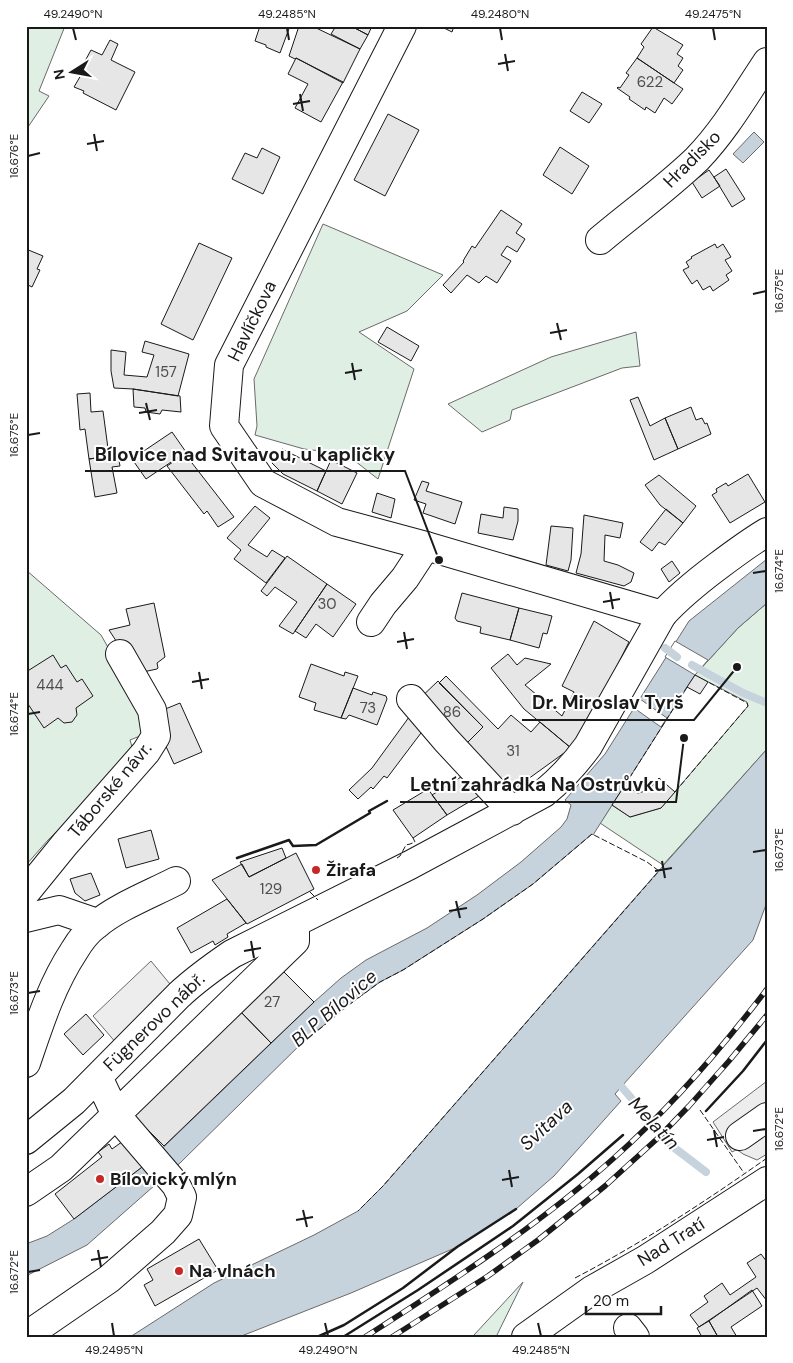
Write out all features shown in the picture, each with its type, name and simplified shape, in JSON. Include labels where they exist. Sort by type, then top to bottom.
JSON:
[{"type":"street","name":"Havlíčkova","points":[[402,26],[228,365],[224,426],[263,483],[337,522],[662,615]]},
{"type":"street","name":"Hradisko","points":[[600,240],[698,158],[729,121],[767,62]]},
{"type":"street","name":"Fügnerovo nábř.","points":[[29,1132],[74,1101],[179,994],[196,979],[232,954],[410,865],[544,793],[564,776],[588,746],[662,615],[693,585],[767,532]]},
{"type":"street","points":[[371,622],[382,604],[405,578],[426,546]]},
{"type":"street","name":"Táborské návr.","points":[[26,892],[65,844],[146,752],[156,736],[152,710],[120,654]]},
{"type":"street","points":[[411,699],[512,811]]},
{"type":"street","points":[[26,1064],[42,1015],[62,969],[85,933],[116,911],[176,880]]},
{"type":"street","points":[[26,918],[59,910],[97,923]]},
{"type":"street","points":[[26,1192],[61,1168],[295,941],[295,923]]},
{"type":"street","points":[[26,1336],[108,1279],[163,1232],[178,1215],[182,1197],[176,1185],[116,1115],[98,1077]]},
{"type":"street","points":[[740,1136],[767,1117]]},
{"type":"street","name":"Nad Tratí","points":[[526,1337],[592,1290],[645,1260],[767,1181]]},
{"type":"green space","points":[[26,26],[65,26],[39,91],[49,96],[26,130]]},
{"type":"green space","points":[[323,224],[443,275],[407,311],[359,332],[414,369],[378,479],[346,454],[304,449],[255,435],[257,426],[254,379]]},
{"type":"green space","points":[[636,332],[640,366],[622,368],[512,410],[510,420],[482,432],[448,404],[551,357]]},
{"type":"green space","points":[[26,570],[101,635],[146,714],[145,734],[130,740],[133,750],[130,759],[48,840],[26,865]]},
{"type":"green space","points":[[767,603],[767,749],[663,865],[600,823],[612,805],[630,817],[661,808],[748,706],[747,702],[695,675],[738,628]]},
{"type":"green space","points":[[523,1282],[496,1337],[472,1337],[474,1335]]},
{"type":"shaded area","points":[[151,961],[179,995],[123,1051],[93,1016]]},
{"type":"shaded area","points":[[767,1081],[767,1154],[757,1160],[736,1150],[732,1152],[713,1122]]},
{"type":"water","points":[[754,132],[764,142],[743,163],[733,154]]},
{"type":"water","name":"BLP Bílovice","points":[[767,559],[767,603],[738,628],[695,675],[593,835],[533,884],[483,919],[403,970],[380,982],[354,1001],[304,1041],[180,1163],[87,1245],[26,1276],[26,1244],[47,1236],[74,1219],[146,1164],[341,978],[366,960],[427,928],[477,895],[521,862],[561,827],[567,819],[571,805],[565,800],[605,754],[689,621]]},
{"type":"water","name":"Svitava","points":[[767,749],[767,902],[753,940],[615,1094],[621,1101],[554,1176],[516,1209],[457,1247],[351,1293],[239,1337],[130,1337],[214,1283],[314,1235],[358,1211],[383,1186]]},
{"type":"pier","points":[[675,641],[708,660],[695,675],[665,657]]},
{"type":"pier","points":[[640,699],[667,718],[661,727],[634,708]]},
{"type":"building","points":[[260,26],[290,26],[280,53],[255,41]]},
{"type":"building","points":[[299,26],[312,26],[360,49],[343,83],[289,56]]},
{"type":"building","points":[[336,26],[351,26],[368,35],[360,49],[331,34]]},
{"type":"building","points":[[351,26],[372,26],[368,35]]},
{"type":"building","points":[[440,26],[454,26],[452,32]]},
{"type":"building","points":[[653,27],[683,45],[677,54],[683,58],[678,66],[683,70],[674,83],[637,58],[644,47],[641,44]]},
{"type":"building","points":[[110,40],[118,44],[111,60],[135,72],[116,110],[74,87],[88,63],[85,61],[91,50],[102,55]]},
{"type":"building","points":[[296,58],[343,82],[321,122],[295,108],[308,84],[288,74]]},
{"type":"building","points":[[637,58],[683,89],[672,104],[664,98],[655,113],[646,107],[645,110],[617,88],[620,88],[629,75],[626,73]]},
{"type":"building","points":[[582,92],[602,104],[589,123],[570,111]]},
{"type":"building","points":[[388,114],[419,130],[385,196],[354,180]]},
{"type":"building","points":[[560,147],[589,166],[572,194],[543,175]]},
{"type":"building","points":[[262,148],[280,157],[263,194],[232,179],[245,153],[257,158]]},
{"type":"building","points":[[726,169],[745,199],[732,207],[714,177]]},
{"type":"building","points":[[709,170],[720,186],[702,198],[692,182]]},
{"type":"building","points":[[501,210],[522,224],[516,233],[525,239],[517,252],[507,246],[501,255],[511,261],[497,283],[486,276],[479,283],[467,275],[451,293],[443,285],[464,262],[472,246],[475,248]]},
{"type":"building","points":[[199,243],[232,258],[193,340],[161,324]]},
{"type":"building","points":[[715,244],[717,248],[723,244],[731,257],[725,260],[732,271],[726,275],[729,280],[713,291],[710,286],[703,290],[697,280],[692,284],[683,270],[689,267],[686,262],[691,257]]},
{"type":"building","points":[[26,249],[43,256],[37,269],[40,270],[32,287],[26,284]]},
{"type":"building","points":[[387,327],[419,346],[411,361],[378,342]]},
{"type":"building","points":[[145,341],[189,354],[178,396],[114,388],[111,371],[111,350],[126,352],[124,375],[147,377],[154,355],[142,352]]},
{"type":"building","points":[[133,389],[180,396],[181,412],[162,410],[160,414],[146,412],[145,408],[134,407]]},
{"type":"building","points":[[90,393],[91,412],[103,411],[109,456],[89,459],[85,429],[80,430],[77,394]]},
{"type":"building","points":[[638,397],[650,426],[665,418],[678,449],[654,460],[630,400]]},
{"type":"building","points":[[691,407],[696,420],[702,418],[705,424],[707,423],[711,434],[678,449],[665,418]]},
{"type":"building","points":[[172,432],[186,452],[146,479],[132,459]]},
{"type":"building","points":[[282,449],[326,471],[317,491],[283,474],[272,463]]},
{"type":"building","points":[[185,454],[234,517],[218,527],[207,511],[204,514],[167,466]]},
{"type":"building","points":[[118,455],[120,466],[112,467],[117,493],[95,497],[89,459]]},
{"type":"building","points":[[331,460],[357,473],[342,504],[317,491]]},
{"type":"building","points":[[748,474],[765,502],[730,523],[712,495],[717,492],[716,489],[726,483],[728,486]]},
{"type":"building","points":[[659,475],[696,506],[683,523],[660,505],[645,485]]},
{"type":"building","points":[[422,481],[429,483],[426,491],[462,502],[455,524],[423,513],[426,504],[414,500]]},
{"type":"building","points":[[377,493],[395,499],[391,518],[372,512]]},
{"type":"building","points":[[255,506],[270,518],[248,545],[267,557],[272,550],[285,558],[266,583],[234,559],[241,550],[227,538]]},
{"type":"building","points":[[504,507],[518,509],[518,521],[513,540],[478,533],[481,514],[503,518]]},
{"type":"building","points":[[666,509],[683,523],[665,545],[659,542],[652,551],[640,542]]},
{"type":"building","points":[[584,515],[623,523],[620,538],[605,535],[604,561],[634,573],[631,582],[624,586],[576,573],[581,554]]},
{"type":"building","points":[[551,526],[573,528],[571,560],[568,571],[546,565]]},
{"type":"building","points":[[287,556],[327,584],[293,634],[279,626],[297,602],[275,587],[267,596],[261,591]]},
{"type":"building","points":[[672,561],[680,573],[669,582],[661,569]]},
{"type":"building","points":[[327,584],[356,604],[333,637],[316,624],[306,638],[295,631]]},
{"type":"building","points":[[462,593],[519,608],[510,640],[480,633],[481,627],[457,621],[455,618]]},
{"type":"building","points":[[154,603],[165,657],[157,663],[157,669],[143,672],[135,651],[124,653],[109,630],[130,625],[126,609]]},
{"type":"building","points":[[519,608],[552,616],[547,634],[543,633],[539,648],[510,640]]},
{"type":"building","points":[[594,621],[629,642],[603,694],[571,748],[524,709],[491,668],[508,654],[517,665],[525,658],[551,664],[525,685],[562,716],[574,692],[562,686]]},
{"type":"building","points":[[53,655],[61,668],[66,665],[77,682],[82,679],[93,696],[76,708],[77,715],[72,722],[64,723],[58,718],[44,728],[26,701],[26,672]]},
{"type":"building","points":[[311,664],[344,676],[345,672],[358,676],[341,718],[314,710],[316,703],[299,697]]},
{"type":"building","points":[[695,675],[708,682],[700,694],[687,687]]},
{"type":"building","points":[[446,676],[498,729],[511,715],[531,732],[540,722],[571,748],[517,787],[497,784],[462,748],[483,727],[439,683]]},
{"type":"building","points":[[438,681],[483,727],[462,748],[417,701]]},
{"type":"building","points":[[353,688],[372,695],[373,692],[386,696],[387,699],[377,725],[349,715],[346,719],[341,718]]},
{"type":"building","points":[[180,703],[202,752],[174,764],[158,729],[158,712]]},
{"type":"building","points":[[412,713],[427,725],[387,778],[384,776],[373,789],[371,787],[358,799],[349,790],[372,768]]},
{"type":"building","points":[[464,775],[479,796],[447,815],[432,795]]},
{"type":"building","points":[[659,778],[675,792],[661,808],[630,817],[612,805],[625,785],[638,793],[649,790]]},
{"type":"building","points":[[428,789],[447,815],[413,838],[393,810]]},
{"type":"building","points":[[151,830],[159,859],[126,868],[118,839]]},
{"type":"building","points":[[282,848],[286,858],[249,877],[240,862]]},
{"type":"building","points":[[296,853],[314,889],[247,924],[212,880],[242,864],[249,877]]},
{"type":"building","points":[[91,873],[100,895],[85,901],[75,893],[70,879]]},
{"type":"building","points":[[227,899],[246,923],[227,934],[228,937],[215,945],[213,941],[191,953],[177,928]]},
{"type":"building","points":[[280,968],[314,1002],[271,1043],[238,1009]]},
{"type":"building","points":[[238,1009],[271,1043],[164,1146],[131,1113]]},
{"type":"building","points":[[86,1014],[104,1035],[83,1055],[64,1034]]},
{"type":"building","name":"Bílovický mlýn","points":[[126,1139],[146,1164],[74,1219],[55,1194],[102,1157],[98,1152],[109,1144],[112,1149]]},
{"type":"building","points":[[199,1239],[218,1270],[155,1306],[144,1285],[153,1280],[147,1269]]},
{"type":"building","points":[[761,1254],[767,1262],[767,1301],[757,1288],[699,1327],[690,1315],[708,1302],[704,1296],[722,1283],[730,1295],[756,1277],[747,1263]]},
{"type":"building","points":[[752,1290],[762,1306],[731,1327],[737,1337],[718,1337],[709,1321]]},
{"type":"building","points":[[709,1321],[718,1337],[702,1337],[697,1328]]},
{"type":"waterway","points":[[665,648],[677,657]]},
{"type":"waterway","points":[[692,665],[743,693],[767,703]]},
{"type":"waterway","name":"Melatín","points":[[615,1079],[672,1146],[706,1172]]},
{"type":"railway","points":[[365,1337],[462,1274],[524,1230],[614,1158],[695,1077],[767,989]]},
{"type":"railway","points":[[392,1337],[488,1276],[538,1240],[605,1186],[658,1138],[689,1106],[767,1015]]},
{"type":"fence","points":[[675,792],[748,706],[747,703],[708,682]]},
{"type":"fence","points":[[625,785],[687,687]]},
{"type":"fence","points":[[305,1041],[380,982],[403,970],[483,919],[533,884],[592,834],[647,862],[659,871],[383,1186],[358,1211]]},
{"type":"fence","points":[[397,858],[406,845],[415,842],[413,838]]},
{"type":"fence","points":[[310,892],[318,900]]},
{"type":"fence","points":[[700,1110],[744,1173]]},
{"type":"fence","points":[[575,1278],[625,1251],[721,1190],[767,1158]]},
{"type":"wall","points":[[237,858],[289,840],[293,846],[316,845],[387,801]]},
{"type":"wall","points":[[706,1111],[743,1071],[767,1040]]},
{"type":"wall","points":[[343,1337],[418,1290],[513,1226],[623,1135]]},
{"type":"wall","points":[[317,1337],[344,1325],[403,1288],[457,1247],[516,1209]]},
{"type":"place","name":"Bílovice nad Svitavou, u kapličky","points":[[439,560]]},
{"type":"place","name":"Dr. Miroslav Tyrš","points":[[737,667]]},
{"type":"place","name":"Letní zahrádka Na Ostrůvku","points":[[684,738]]},
{"type":"place","name":"Žirafa","points":[[316,870]]},
{"type":"place","name":"Bílovický mlýn","points":[[100,1179]]},
{"type":"place","name":"Na vlnách","points":[[179,1271]]}]
